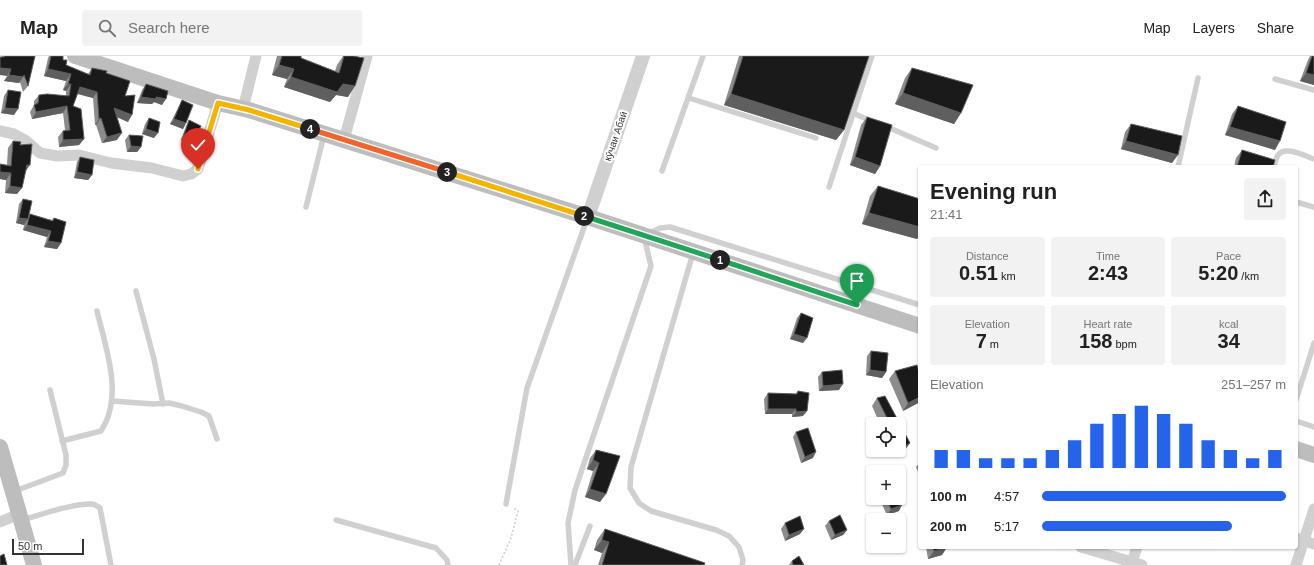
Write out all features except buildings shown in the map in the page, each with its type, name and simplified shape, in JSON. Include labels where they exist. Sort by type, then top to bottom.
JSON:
[{"type":"main road","points":[[75,56],[218,103],[324,133],[588,217],[918,325]]},
{"type":"main road","points":[[0,447],[34,565]]},
{"type":"main road","points":[[1298,451],[1314,455]]},
{"type":"street","points":[[243,109],[256,56]]},
{"type":"street","points":[[344,140],[367,56]]},
{"type":"street","name":"кӯчаи Абаӣ","points":[[588,217],[643,56]]},
{"type":"street","points":[[0,131],[14,134],[25,140],[40,153],[57,156],[79,155],[111,163],[152,168],[183,176],[192,174],[198,169],[218,103]]},
{"type":"street","points":[[1296,565],[1305,541],[1314,509]]},
{"type":"street","points":[[0,522],[20,517]]},
{"type":"street","points":[[1086,549],[1135,564],[1137,549]]},
{"type":"lane","points":[[662,171],[704,56]]},
{"type":"lane","points":[[829,187],[872,56]]},
{"type":"lane","points":[[1178,165],[1198,78]]},
{"type":"lane","points":[[1275,79],[1314,90]]},
{"type":"lane","points":[[689,98],[816,138]]},
{"type":"lane","points":[[853,113],[874,122]]},
{"type":"lane","points":[[881,125],[936,148]]},
{"type":"lane","points":[[306,207],[324,133]]},
{"type":"lane","points":[[1275,165],[1278,156],[1282,152],[1288,150],[1314,158]]},
{"type":"lane","points":[[1298,203],[1314,207]]},
{"type":"lane","points":[[506,504],[527,388],[588,217]]},
{"type":"lane","points":[[571,565],[568,523],[574,490],[651,266],[644,235],[660,228],[670,227],[918,304]]},
{"type":"lane","points":[[693,251],[631,467],[630,488],[639,503],[652,511],[716,530],[729,536],[739,547],[742,565]]},
{"type":"lane","points":[[857,305],[863,287]]},
{"type":"lane","points":[[136,291],[154,359],[163,404]]},
{"type":"lane","points":[[62,441],[101,431],[106,422],[112,401],[110,364],[97,311]]},
{"type":"lane","points":[[1298,394],[1314,343]]},
{"type":"lane","points":[[13,492],[64,473],[66,455],[50,390]]},
{"type":"lane","points":[[112,401],[182,406],[201,412],[209,416],[217,439]]},
{"type":"lane","points":[[1298,422],[1314,427]]},
{"type":"lane","points":[[20,517],[92,504],[96,505],[100,508],[111,565]]},
{"type":"lane","points":[[336,520],[436,548],[447,560],[448,565]]},
{"type":"lane","points":[[575,565],[590,526]]},
{"type":"path","points":[[499,565],[512,538],[518,511],[506,504]]},
{"type":"route","points":[[198,169],[218,103],[249,110],[324,133],[857,305]]}]
